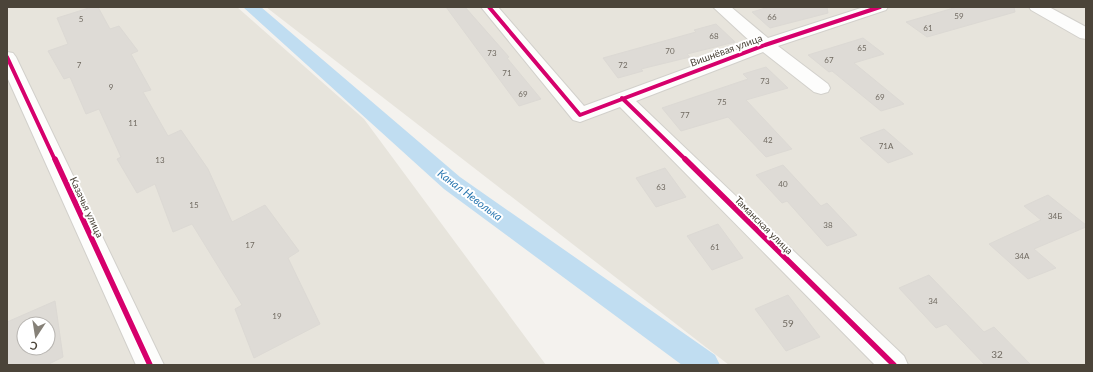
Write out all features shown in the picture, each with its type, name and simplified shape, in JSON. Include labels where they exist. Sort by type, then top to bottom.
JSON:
[{"type":"street","name":"Вишнёвая улица","points":[[489,7],[580,115],[765,45],[880,7]]},
{"type":"street","points":[[721,7],[765,45],[821,88]]},
{"type":"street","points":[[1037,7],[1086,34]]},
{"type":"street","name":"Казачья улица","points":[[7,57],[150,365]]},
{"type":"street","name":"Таманская улица","points":[[622,98],[894,365]]},
{"type":"shaded area","points":[[7,7],[237,7],[364,119],[546,365],[7,365]]},
{"type":"shaded area","points":[[266,7],[1086,7],[1086,365],[729,365]]},
{"type":"building","points":[[92,7],[98,7],[110,29],[119,26],[138,51],[131,54],[151,90],[143,92],[168,136],[181,130],[208,169],[232,222],[265,205],[299,251],[288,258],[320,324],[254,358],[235,309],[242,305],[192,224],[173,232],[155,184],[137,193],[117,159],[121,157],[99,109],[86,114],[70,77],[64,79],[48,51],[68,44],[57,18]]},
{"type":"building","points":[[446,7],[465,7],[509,57],[507,58],[541,99],[519,106]]},
{"type":"building","points":[[769,7],[827,7],[828,13],[770,28],[752,12]]},
{"type":"building","points":[[957,7],[1014,7],[1015,12],[927,37],[906,22]]},
{"type":"building","points":[[716,24],[735,42],[687,54],[690,57],[641,69],[643,71],[618,78],[603,58],[696,32],[694,30]]},
{"type":"building","points":[[863,38],[884,54],[854,63],[904,104],[881,111],[832,71],[829,72],[808,55]]},
{"type":"building","points":[[766,67],[788,88],[746,100],[792,149],[766,157],[728,117],[681,131],[662,108],[748,79],[743,74]]},
{"type":"building","points":[[884,129],[913,154],[888,163],[860,138]]},
{"type":"building","points":[[783,165],[821,206],[827,203],[857,235],[827,246],[787,201],[782,203],[756,175]]},
{"type":"building","points":[[665,168],[686,197],[656,207],[636,178]]},
{"type":"building","points":[[1048,195],[1086,225],[1086,227],[1034,249],[1056,268],[1028,279],[989,244],[1041,220],[1024,206]]},
{"type":"building","points":[[718,224],[743,258],[712,270],[687,236]]},
{"type":"building","points":[[929,275],[984,332],[994,327],[1031,365],[985,365],[946,324],[936,328],[899,288]]},
{"type":"building","points":[[788,295],[820,337],[786,351],[755,309]]},
{"type":"building","points":[[55,301],[63,357],[47,365],[7,365],[7,322],[16,318],[16,356],[56,356],[56,316],[21,316]]},
{"type":"waterway","name":"Канал Неволька","points":[[251,7],[452,183],[705,365]]},
{"type":"cycle path","points":[[489,7],[580,115],[765,45],[880,7]]},
{"type":"cycle path","points":[[7,57],[150,365]]},
{"type":"cycle path","points":[[622,98],[894,365]]}]
